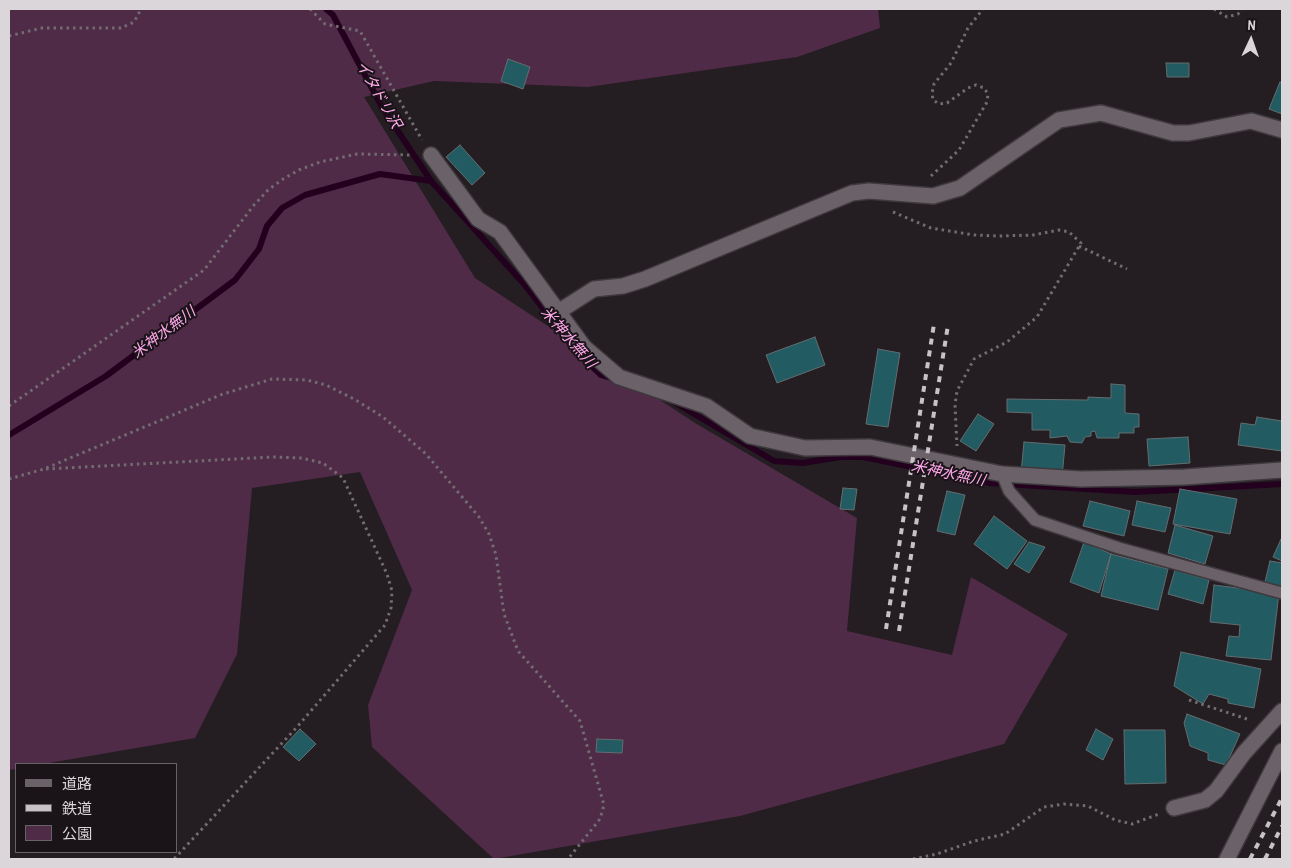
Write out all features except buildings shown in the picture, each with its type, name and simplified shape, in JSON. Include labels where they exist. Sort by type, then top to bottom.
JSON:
[{"type":"street","points":[[558,312],[594,289],[623,286],[645,279],[852,193],[869,191],[933,196],[960,188],[1059,120],[1101,113],[1173,133],[1189,133],[1251,121],[1282,130]]},
{"type":"street","points":[[432,155],[478,219],[500,232],[584,347],[619,377],[706,406],[750,436],[805,448],[870,447],[1002,474],[1081,479],[1185,477],[1282,470]]},
{"type":"street","points":[[1174,808],[1205,800],[1216,791],[1244,753],[1278,716]]},
{"type":"street","points":[[1226,859],[1282,751]]},
{"type":"lane","points":[[1002,474],[1009,492],[1035,520],[1120,548],[1282,593]]},
{"type":"path","points":[[9,36],[42,28],[121,28],[134,22],[141,9]]},
{"type":"path","points":[[310,9],[325,24],[360,31],[432,155]]},
{"type":"path","points":[[928,178],[959,150],[978,114],[987,102],[988,94],[984,88],[976,86],[968,88],[946,103],[939,104],[933,100],[932,93],[934,84],[951,63],[968,28],[983,9]]},
{"type":"path","points":[[1214,9],[1227,17],[1238,14],[1242,9]]},
{"type":"path","points":[[9,406],[204,270],[259,200],[268,190],[283,179],[299,170],[338,157],[380,152],[403,154]]},
{"type":"path","points":[[890,210],[931,228],[974,235],[1033,235],[1060,230],[1069,232],[1081,243],[1037,316],[1007,342],[974,359],[958,391],[955,405],[958,430],[956,464]]},
{"type":"path","points":[[1080,246],[1127,269]]},
{"type":"path","points":[[9,481],[44,469],[223,394],[272,379],[307,380],[326,385],[354,399],[390,423],[426,454],[479,517],[496,555],[504,614],[518,651],[580,721],[604,805],[600,819],[568,859]]},
{"type":"path","points":[[44,469],[273,457],[301,458],[323,462],[343,478],[387,574],[392,591],[391,608],[385,625],[291,734],[174,859]]},
{"type":"path","points":[[1189,700],[1253,722],[1278,716]]},
{"type":"path","points":[[913,859],[937,854],[974,840],[1005,834],[1044,807],[1064,804],[1088,806],[1115,820],[1132,824],[1174,808]]},
{"type":"green space","points":[[9,9],[878,9],[880,28],[797,57],[588,87],[434,81],[364,97],[475,278],[695,423],[857,518],[847,631],[952,655],[971,577],[1068,634],[1004,744],[740,816],[494,859],[372,747],[368,705],[412,590],[360,472],[252,488],[237,654],[195,738],[49,763],[15,763],[15,769],[9,770]]},
{"type":"waterway","name":"米神水無川","points":[[326,9],[333,15],[382,107],[431,181],[524,284],[576,351],[601,375],[614,379]]},
{"type":"waterway","name":"米神水無川","points":[[9,435],[106,376],[235,280],[259,249],[267,226],[282,208],[305,195],[380,174],[431,181]]},
{"type":"waterway","name":"米神水無川","points":[[672,401],[774,461],[803,463],[840,457],[863,457],[990,483],[1135,492],[1282,484]]},
{"type":"railway","points":[[886,629],[934,324]]},
{"type":"railway","points":[[899,631],[948,325]]},
{"type":"railway","points":[[1250,859],[1282,798]]},
{"type":"railway","points":[[1265,859],[1282,826]]},
{"type":"water label","name":"イタドリ沢","points":[[378,95]]}]
